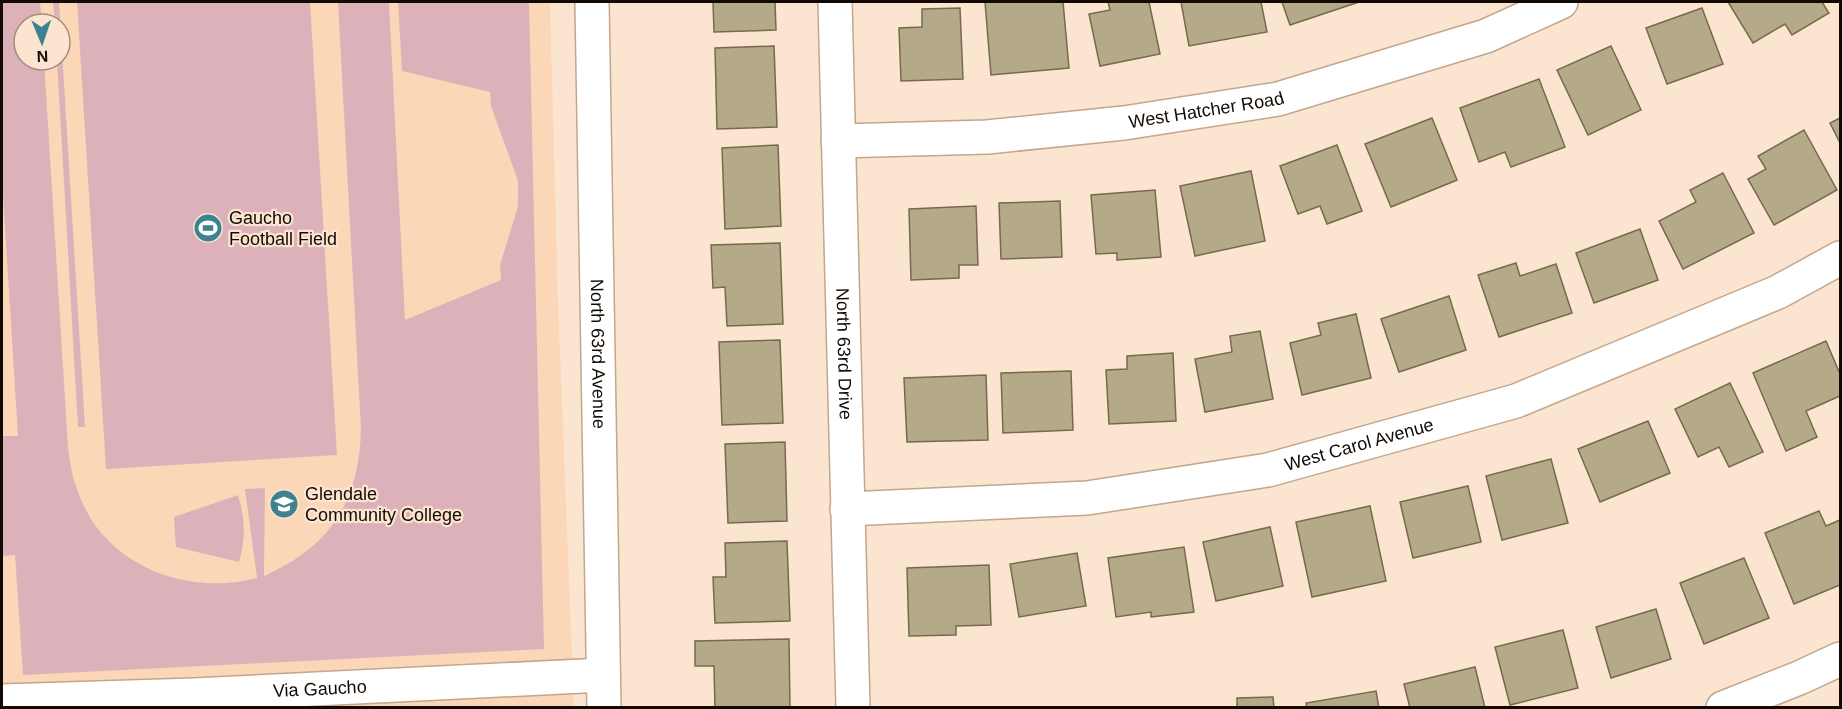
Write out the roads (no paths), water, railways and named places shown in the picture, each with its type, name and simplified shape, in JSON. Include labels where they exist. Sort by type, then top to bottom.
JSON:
[{"type":"street","name":"North 63rd Avenue","points":[[592,2],[604,708]]},
{"type":"street","name":"North 63rd Drive","points":[[835,2],[853,708]]},
{"type":"street","name":"West Hatcher Road","points":[[838,141],[999,136],[1124,123],[1278,99],[1486,36],[1561,2]]},
{"type":"street","name":"West Carol Avenue","points":[[847,509],[1087,498],[1268,470],[1516,401],[1778,292],[1840,258]]},
{"type":"street","points":[[1723,708],[1840,659]]},
{"type":"street","name":"Via Gaucho","points":[[2,701],[194,695],[603,675]]},
{"type":"place","name":"Gaucho Football Field","points":[[208,228]]},
{"type":"place","name":"Glendale Community College","points":[[284,504]]}]
